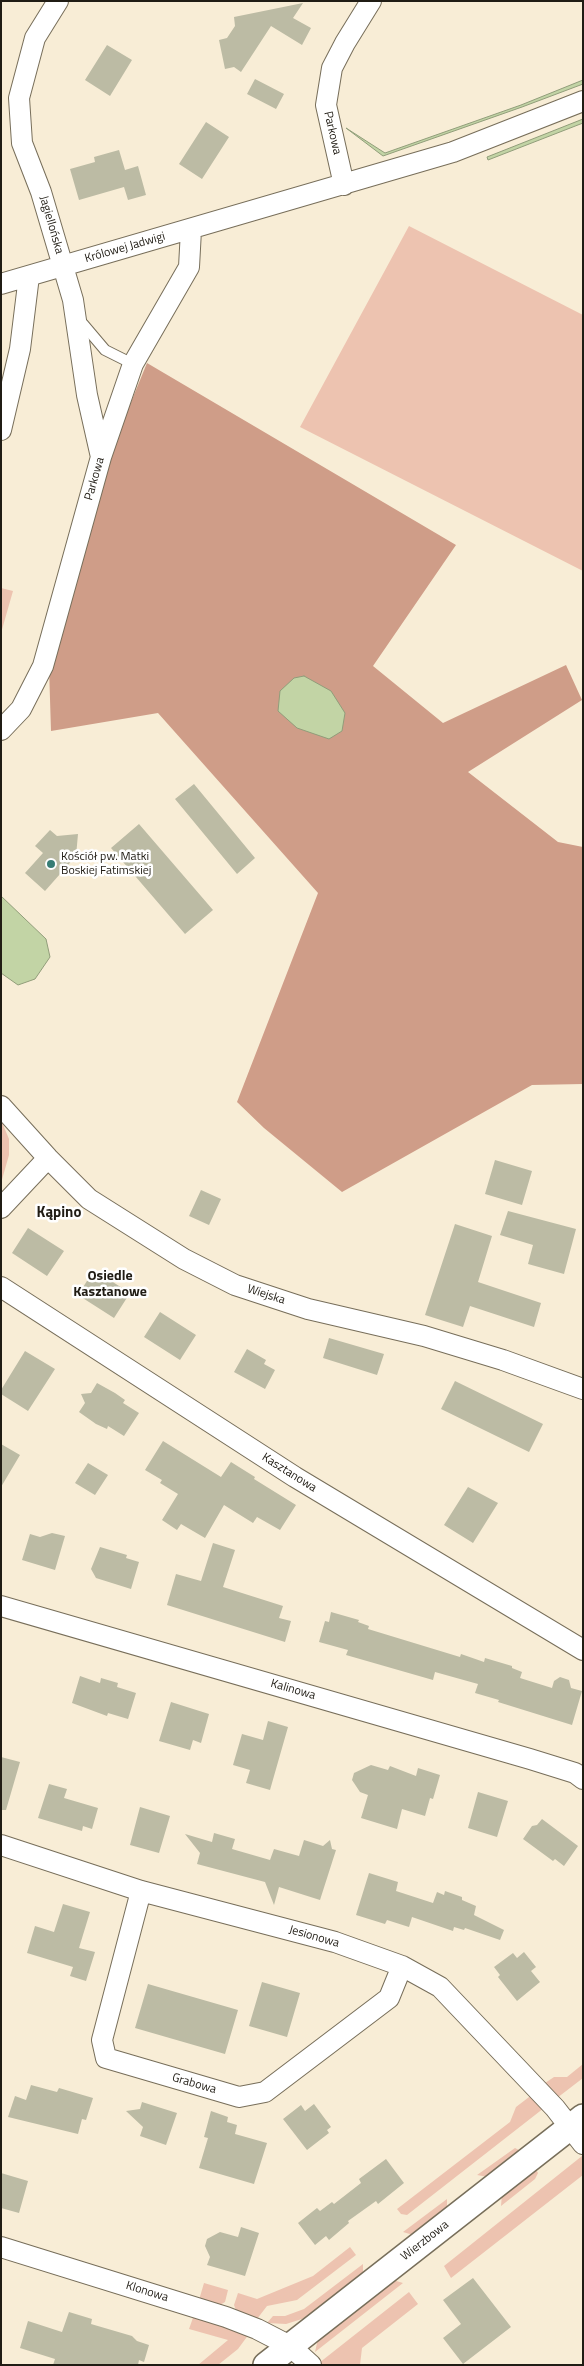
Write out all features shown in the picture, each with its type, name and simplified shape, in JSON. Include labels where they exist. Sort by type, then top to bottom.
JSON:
[{"type":"street","name":"Jagiellońska","points":[[58,1],[34,38],[19,98],[22,142],[41,192],[78,324],[87,395],[101,457]]},
{"type":"street","name":"Parkowa","points":[[344,185],[326,105],[332,68],[371,1]]},
{"type":"street","name":"Królowej Jadwigi","points":[[1,284],[453,152],[583,101]]},
{"type":"street","name":"Parkowa","points":[[1,730],[21,709],[43,666],[101,457],[133,364],[189,267],[191,230]]},
{"type":"street","points":[[1,430],[20,349],[29,276]]},
{"type":"street","name":"Wiejska","points":[[1,1106],[48,1158],[90,1199],[184,1259],[235,1285],[308,1309],[424,1336],[504,1360],[583,1389]]},
{"type":"street","points":[[1,1208],[48,1158]]},
{"type":"street","name":"Kasztanowa","points":[[1,1287],[294,1477],[583,1650]]},
{"type":"street","name":"Kalinowa","points":[[1,1606],[530,1759],[575,1773],[583,1779]]},
{"type":"street","name":"Jesionowa","points":[[1,1845],[141,1891],[335,1942],[402,1966],[440,1987],[554,2108],[578,2130]]},
{"type":"street","name":"Grabowa","points":[[141,1891],[102,2040],[106,2058],[239,2098],[265,2092],[389,1998],[402,1966]]},
{"type":"street","name":"Wierzbowa","points":[[266,2365],[578,2130]]},
{"type":"street","name":"Klonowa","points":[[1,2247],[226,2317],[257,2329],[290,2346],[311,2365]]},
{"type":"lane","points":[[78,324],[83,324],[105,350],[133,364]]},
{"type":"shaded area","points":[[583,80],[583,84],[383,156],[346,128],[385,153],[521,105]]},
{"type":"shaded area","points":[[583,119],[583,123],[488,160],[487,157]]},
{"type":"shaded area","points":[[409,226],[583,315],[583,571],[300,427]]},
{"type":"shaded area","points":[[147,363],[456,545],[373,666],[443,723],[566,665],[582,700],[468,772],[558,842],[583,847],[583,1084],[532,1085],[342,1192],[264,1128],[237,1102],[318,893],[158,713],[51,731],[49,667],[109,456]]},
{"type":"shaded area","points":[[1,588],[13,591],[1,633]]},
{"type":"shaded area","points":[[304,676],[331,691],[345,713],[342,731],[329,739],[297,728],[278,711],[280,691],[294,678]]},
{"type":"shaded area","points":[[1,896],[46,939],[50,957],[35,979],[18,985],[1,973]]},
{"type":"shaded area","points":[[1,1120],[9,1139],[9,1155],[1,1183]]},
{"type":"shaded area","points":[[583,2064],[583,2078],[557,2098],[545,2083],[554,2077],[567,2077]]},
{"type":"shaded area","points":[[533,2094],[544,2108],[407,2215],[401,2214],[397,2209],[510,2122],[516,2107]]},
{"type":"shaded area","points":[[515,2148],[521,2151],[488,2177],[477,2175]]},
{"type":"shaded area","points":[[582,2156],[583,2175],[451,2278],[444,2266]]},
{"type":"shaded area","points":[[535,2168],[538,2173],[535,2179],[501,2206],[502,2194]]},
{"type":"shaded area","points":[[447,2199],[447,2209],[413,2235],[403,2232]]},
{"type":"shaded area","points":[[350,2247],[356,2255],[297,2300],[267,2306],[257,2319],[237,2313],[234,2305],[238,2293],[257,2299],[313,2276]]},
{"type":"shaded area","points":[[363,2264],[363,2275],[305,2318],[286,2324],[267,2323],[273,2316],[285,2316],[304,2309]]},
{"type":"shaded area","points":[[393,2280],[403,2283],[315,2352],[318,2339]]},
{"type":"shaded area","points":[[204,2283],[228,2290],[225,2302],[218,2306],[199,2300]]},
{"type":"shaded area","points":[[409,2292],[418,2304],[362,2348],[360,2365],[321,2365],[319,2363]]},
{"type":"shaded area","points":[[194,2315],[249,2334],[238,2349],[218,2365],[198,2365],[228,2340],[189,2329]]},
{"type":"building","points":[[303,3],[293,18],[311,28],[302,45],[271,26],[241,72],[234,67],[225,69],[219,40],[227,38],[235,26],[234,17]]},
{"type":"building","points":[[107,45],[132,60],[110,96],[85,80]]},
{"type":"building","points":[[255,79],[284,94],[276,109],[247,94]]},
{"type":"building","points":[[206,122],[229,137],[202,179],[179,164]]},
{"type":"building","points":[[119,150],[125,170],[138,166],[146,195],[128,200],[124,187],[79,200],[70,169],[95,162],[94,157]]},
{"type":"building","points":[[194,784],[255,858],[237,874],[175,799]]},
{"type":"building","points":[[139,824],[213,910],[185,934],[111,848]]},
{"type":"building","name":"Kościół pw. Matki Boskiej Fatimskiej","points":[[50,830],[57,836],[78,834],[76,856],[45,891],[25,873],[43,853],[35,846]]},
{"type":"building","points":[[495,1160],[532,1171],[522,1205],[485,1194]]},
{"type":"building","points":[[201,1190],[221,1199],[209,1225],[189,1216]]},
{"type":"building","points":[[508,1211],[576,1229],[564,1274],[528,1264],[533,1245],[500,1235]]},
{"type":"building","points":[[455,1224],[492,1236],[478,1282],[541,1303],[534,1327],[470,1306],[463,1327],[425,1315]]},
{"type":"building","points":[[28,1228],[64,1251],[47,1276],[12,1253]]},
{"type":"building","points":[[94,1270],[130,1293],[114,1318],[78,1295]]},
{"type":"building","points":[[160,1312],[196,1335],[180,1360],[144,1337]]},
{"type":"building","points":[[329,1338],[384,1354],[377,1375],[323,1358]]},
{"type":"building","points":[[247,1349],[266,1360],[264,1364],[275,1370],[265,1389],[234,1372]]},
{"type":"building","points":[[25,1351],[55,1369],[28,1411],[1,1394],[1,1390]]},
{"type":"building","points":[[455,1381],[543,1424],[529,1452],[441,1409]]},
{"type":"building","points":[[97,1383],[125,1400],[123,1403],[139,1413],[124,1436],[108,1426],[107,1429],[96,1424],[79,1412],[85,1403],[81,1394],[91,1393]]},
{"type":"building","points":[[163,1441],[221,1477],[231,1462],[296,1505],[280,1530],[257,1517],[253,1523],[224,1505],[205,1538],[181,1524],[177,1530],[162,1520],[178,1494],[160,1483],[162,1480],[145,1470]]},
{"type":"building","points":[[1,1444],[20,1455],[1,1487]]},
{"type":"building","points":[[88,1463],[108,1475],[95,1495],[75,1483]]},
{"type":"building","points":[[468,1487],[498,1503],[473,1543],[444,1525]]},
{"type":"building","points":[[52,1533],[65,1536],[55,1570],[22,1560],[30,1534],[40,1537]]},
{"type":"building","points":[[213,1543],[235,1550],[223,1587],[283,1606],[279,1618],[291,1621],[285,1642],[167,1605],[176,1574],[201,1581]]},
{"type":"building","points":[[100,1547],[127,1555],[126,1558],[139,1562],[131,1589],[96,1578],[91,1569]]},
{"type":"building","points":[[331,1612],[359,1620],[358,1622],[369,1626],[368,1629],[460,1657],[461,1654],[484,1662],[485,1658],[512,1666],[512,1668],[522,1672],[520,1678],[552,1688],[554,1681],[560,1677],[569,1680],[571,1688],[582,1691],[572,1725],[475,1693],[478,1684],[435,1672],[433,1680],[346,1655],[348,1650],[319,1642],[325,1621],[329,1622]]},
{"type":"building","points":[[80,1676],[100,1683],[101,1678],[118,1683],[117,1687],[136,1693],[128,1719],[108,1713],[107,1716],[72,1703]]},
{"type":"building","points":[[171,1702],[209,1714],[201,1743],[193,1740],[190,1750],[159,1741]]},
{"type":"building","points":[[268,1721],[288,1727],[270,1790],[246,1783],[250,1770],[233,1765],[242,1734],[263,1740]]},
{"type":"building","points":[[1,1757],[20,1762],[6,1810],[1,1810]]},
{"type":"building","points":[[371,1765],[388,1770],[390,1766],[416,1776],[418,1768],[440,1775],[433,1799],[430,1798],[425,1816],[402,1809],[397,1829],[361,1818],[368,1795],[360,1792],[352,1780],[354,1773]]},
{"type":"building","points":[[49,1784],[67,1789],[64,1798],[98,1808],[92,1829],[83,1826],[82,1831],[38,1818]]},
{"type":"building","points":[[478,1792],[508,1801],[497,1837],[468,1828]]},
{"type":"building","points":[[140,1807],[170,1816],[159,1853],[130,1845]]},
{"type":"building","points":[[542,1819],[578,1846],[564,1866],[555,1859],[553,1861],[523,1839],[532,1826],[537,1825]]},
{"type":"building","points":[[214,1833],[235,1839],[232,1849],[270,1860],[274,1849],[299,1856],[304,1840],[323,1846],[330,1840],[332,1849],[336,1850],[320,1900],[279,1887],[274,1905],[265,1882],[197,1864],[200,1853],[185,1834],[212,1842]]},
{"type":"building","points":[[369,1873],[398,1882],[396,1891],[433,1903],[437,1892],[444,1895],[445,1891],[462,1897],[462,1900],[476,1906],[474,1915],[504,1930],[500,1940],[465,1928],[464,1930],[454,1927],[453,1931],[412,1917],[409,1927],[387,1920],[385,1924],[356,1915]]},
{"type":"building","points":[[63,1904],[90,1912],[79,1948],[95,1952],[86,1981],[70,1976],[73,1967],[27,1953],[35,1926],[54,1932]]},
{"type":"building","points":[[524,1952],[536,1967],[531,1971],[540,1982],[517,2001],[498,1977],[500,1975],[494,1967],[513,1953],[517,1958]]},
{"type":"building","points":[[262,1982],[300,1993],[287,2037],[249,2026]]},
{"type":"building","points":[[148,1984],[238,2010],[225,2054],[135,2028]]},
{"type":"building","points":[[31,2085],[57,2092],[59,2088],[93,2098],[86,2120],[82,2119],[78,2134],[8,2117],[15,2096],[26,2100]]},
{"type":"building","points":[[142,2102],[177,2113],[166,2145],[140,2136],[143,2127],[126,2111],[140,2109]]},
{"type":"building","points":[[314,2104],[331,2127],[327,2130],[329,2133],[307,2150],[283,2119],[301,2105],[305,2111]]},
{"type":"building","points":[[211,2111],[228,2117],[227,2122],[237,2125],[235,2134],[267,2143],[254,2184],[199,2168],[208,2138],[204,2137]]},
{"type":"building","points":[[386,2159],[404,2183],[378,2204],[376,2201],[348,2221],[349,2223],[329,2240],[326,2236],[315,2245],[298,2223],[317,2208],[320,2211],[332,2202],[334,2204],[361,2183],[359,2179]]},
{"type":"building","points":[[1,2173],[28,2181],[19,2213],[1,2208]]},
{"type":"building","points":[[241,2227],[259,2233],[245,2276],[207,2265],[210,2257],[205,2246],[207,2239],[220,2232],[238,2237]]},
{"type":"building","points":[[473,2278],[511,2327],[463,2364],[443,2338],[461,2324],[443,2300]]},
{"type":"building","points":[[69,2312],[92,2319],[91,2324],[132,2336],[137,2341],[149,2345],[144,2362],[139,2360],[138,2365],[53,2365],[55,2359],[20,2348],[28,2321],[62,2332]]},
{"type":"place","name":"Kościół pw. Matki Boskiej Fatimskiej","points":[[51,864]]},
{"type":"district","name":"Kąpino","points":[[59,1213]]},
{"type":"district","name":"Osiedle Kasztanowe","points":[[110,1286]]}]
